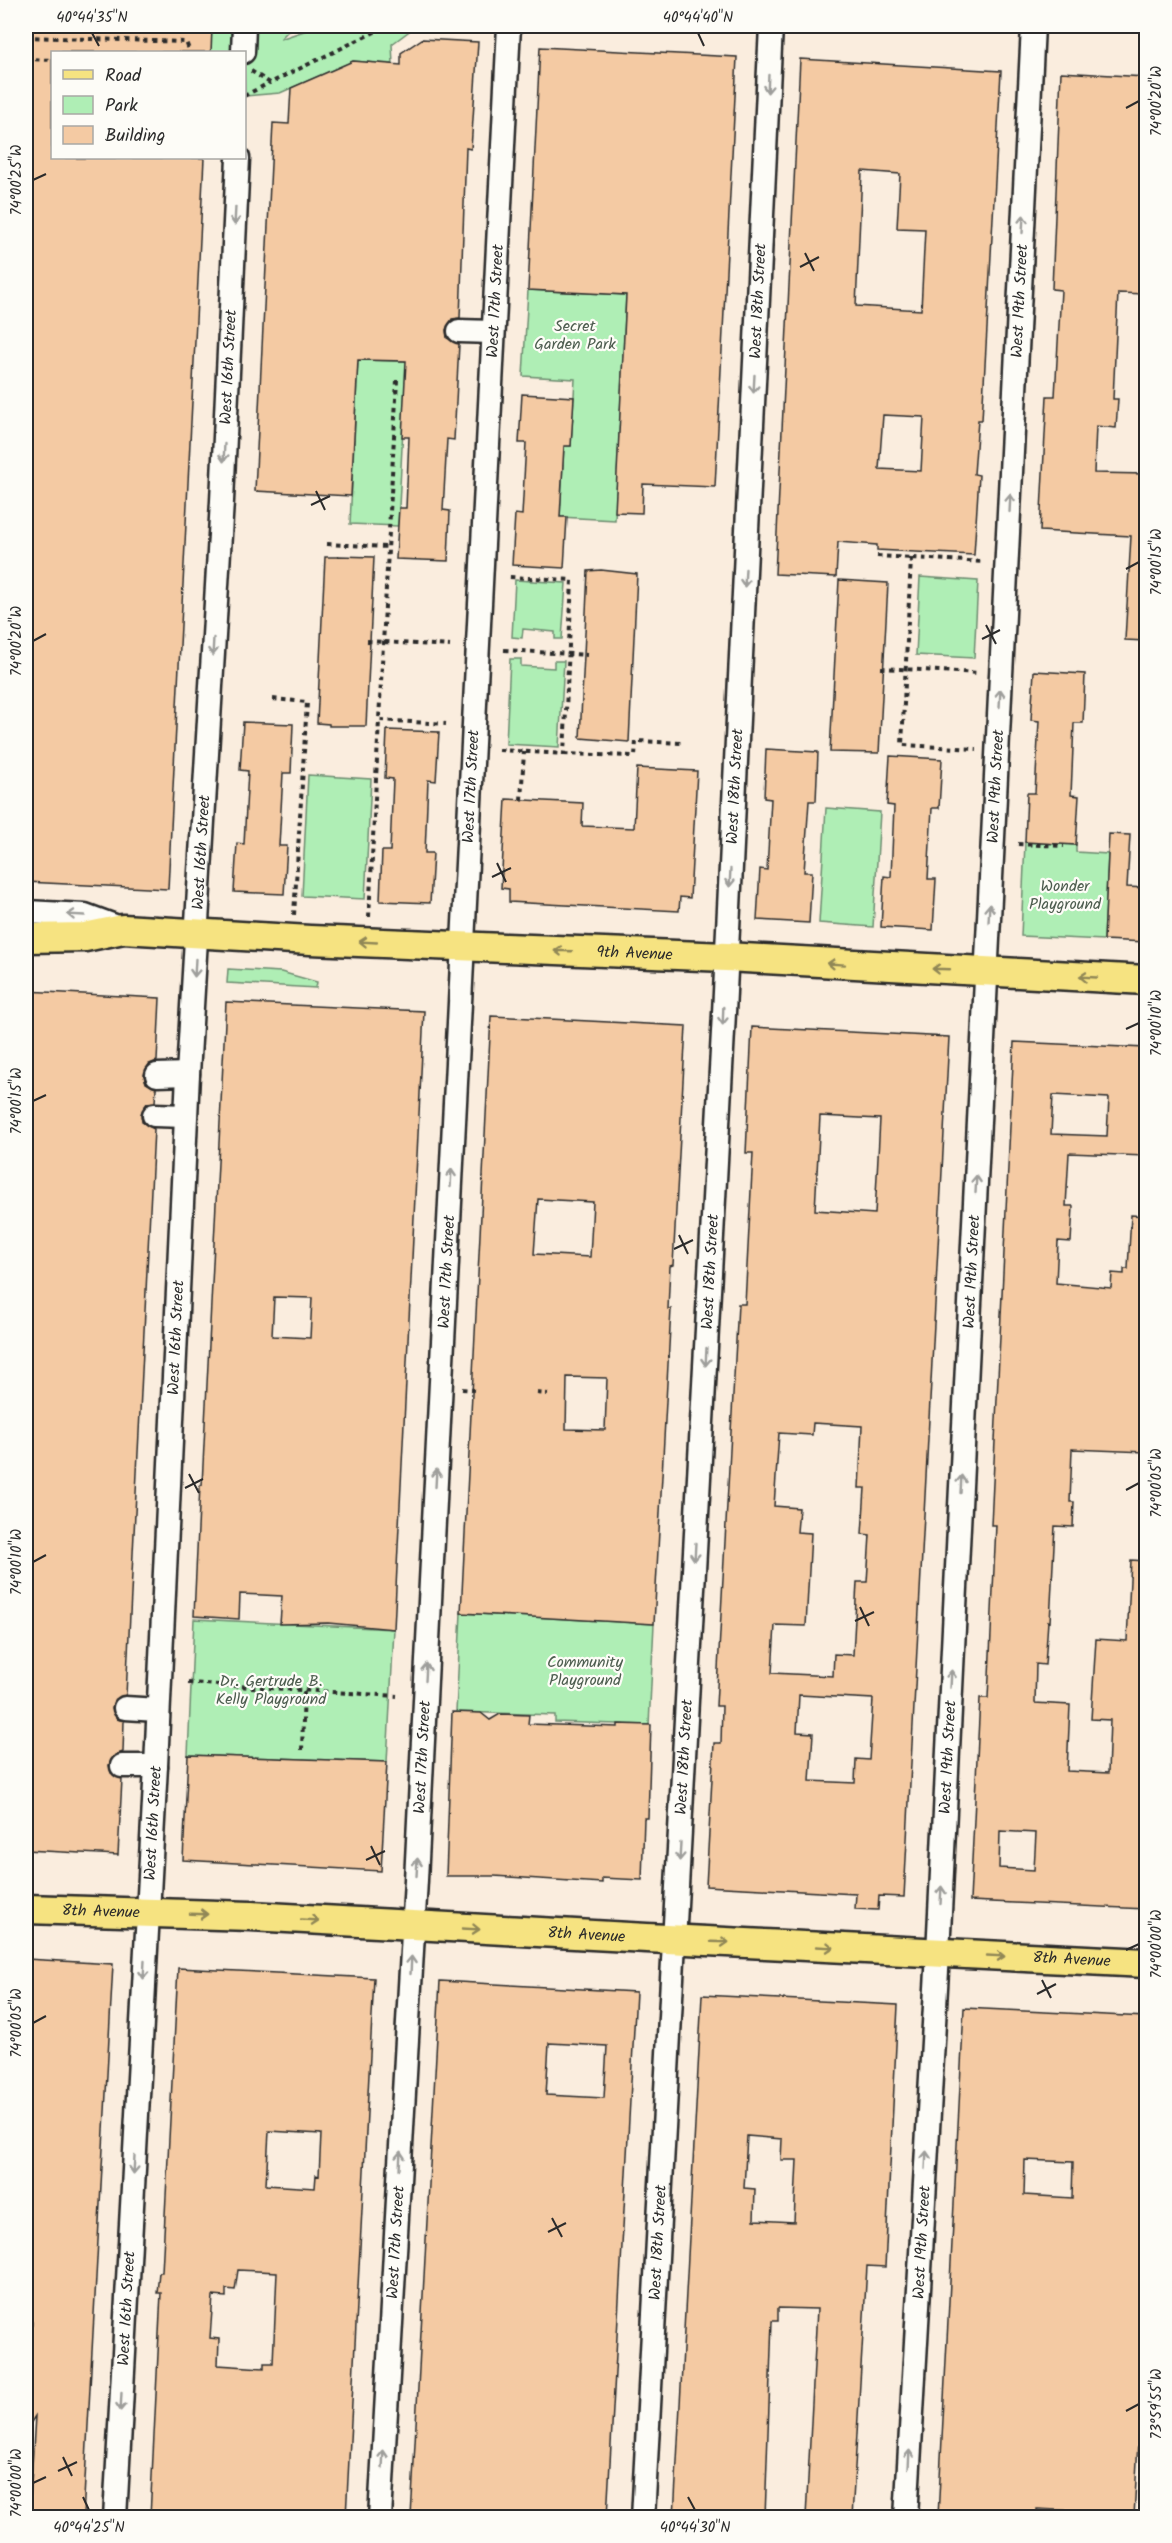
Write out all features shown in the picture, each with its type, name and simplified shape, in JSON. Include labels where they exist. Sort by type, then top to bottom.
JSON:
[{"type":"main road","name":"9th Avenue","points":[[26,938],[85,937],[123,929],[463,947],[726,957],[1146,980]]},
{"type":"main road","name":"8th Avenue","points":[[26,1909],[147,1912],[1146,1963]]},
{"type":"street","points":[[243,51],[244,26]]},
{"type":"street","name":"West 17th Street","points":[[380,2517],[413,1925],[509,26]]},
{"type":"street","name":"West 18th Street","points":[[643,2517],[726,957],[771,26]]},
{"type":"street","name":"West 19th Street","points":[[906,2517],[938,1953],[1033,26]]},
{"type":"street","name":"West 16th Street","points":[[115,2517],[156,1766],[188,1074],[222,501],[238,159]]},
{"type":"street","points":[[459,331],[493,332]]},
{"type":"street","name":"9th Avenue","points":[[26,912],[85,915],[123,929]]},
{"type":"street","points":[[157,1075],[188,1074]]},
{"type":"street","points":[[154,1115],[186,1116]]},
{"type":"street","points":[[125,1708],[158,1710]]},
{"type":"street","points":[[122,1766],[156,1766]]},
{"type":"path","points":[[246,95],[387,26]]},
{"type":"path","points":[[26,37],[186,42],[190,51]]},
{"type":"path","points":[[26,58],[51,60]]},
{"type":"path","points":[[246,70],[270,83]]},
{"type":"path","points":[[367,942],[397,380]]},
{"type":"path","points":[[327,544],[388,547]]},
{"type":"path","points":[[877,556],[1007,563]]},
{"type":"path","points":[[911,558],[902,745],[998,750]]},
{"type":"path","points":[[508,577],[573,580],[564,754]]},
{"type":"path","points":[[367,641],[450,646]]},
{"type":"path","points":[[504,650],[587,655]]},
{"type":"path","points":[[881,668],[1001,675]]},
{"type":"path","points":[[273,699],[307,702],[292,939]]},
{"type":"path","points":[[379,720],[446,724]]},
{"type":"path","points":[[499,750],[635,756],[636,741],[682,743]]},
{"type":"path","points":[[521,800],[524,752]]},
{"type":"path","points":[[1018,844],[1064,846]]},
{"type":"path","points":[[537,1393],[548,1394]]},
{"type":"path","points":[[188,1683],[397,1696]]},
{"type":"path","points":[[302,1750],[304,1690]]},
{"type":"green space","points":[[26,26],[135,26],[211,30],[212,26],[293,26],[280,39],[319,26],[416,26],[392,44],[393,64],[353,61],[280,93],[246,96],[246,51],[51,51],[51,73],[26,72]]},
{"type":"green space","name":"Secret Garden Park","points":[[528,290],[626,295],[615,520],[560,517],[564,446],[571,446],[575,379],[523,376]]},
{"type":"green space","points":[[358,360],[435,362],[405,388],[398,526],[350,524]]},
{"type":"green space","points":[[920,577],[978,581],[974,658],[916,655]]},
{"type":"green space","points":[[515,580],[566,583],[562,639],[555,639],[555,632],[523,629],[522,638],[512,637]]},
{"type":"green space","points":[[510,659],[521,659],[521,666],[554,668],[554,661],[564,661],[559,747],[506,744]]},
{"type":"green space","points":[[308,775],[371,779],[365,899],[302,896]]},
{"type":"green space","points":[[826,808],[880,812],[873,927],[819,923]]},
{"type":"green space","name":"Wonder Playground","points":[[1025,842],[1076,845],[1076,852],[1108,854],[1104,940],[1021,936]]},
{"type":"green space","points":[[228,969],[281,972],[317,982],[316,988],[227,983]]},
{"type":"green space","name":"Community Playground","points":[[461,1613],[654,1624],[649,1725],[555,1722],[555,1715],[456,1712]]},
{"type":"green space","name":"Dr. Gertrude B. Kelly Playground","points":[[194,1619],[394,1629],[387,1762],[188,1755]]},
{"type":"building","points":[[26,26],[212,28],[211,51],[51,51],[51,159],[204,159],[168,889],[26,882]]},
{"type":"building","points":[[422,39],[478,42],[471,149],[466,148],[460,318],[452,319],[446,330],[447,338],[459,344],[454,440],[447,439],[443,510],[450,511],[448,561],[396,559],[399,508],[406,508],[409,437],[402,437],[406,361],[358,360],[351,496],[255,491],[273,123],[289,124],[291,88],[353,61],[401,65],[401,53]]},
{"type":"building","points":[[540,47],[737,57],[715,487],[643,484],[642,513],[615,512],[626,295],[528,290]]},
{"type":"building","points":[[800,59],[1001,71],[982,420],[978,420],[974,474],[979,475],[974,555],[877,550],[877,545],[838,542],[836,577],[775,574]],"holes":[[[862,171],[900,174],[897,228],[925,229],[921,310],[856,306]],[[883,415],[924,417],[921,471],[879,469]]]},
{"type":"building","points":[[1061,72],[1145,77],[1146,80],[1146,294],[1118,293],[1113,399],[1118,399],[1116,428],[1096,426],[1094,473],[1146,474],[1146,641],[1125,640],[1131,536],[1040,531],[1047,396],[1055,396],[1061,290],[1052,289]]},
{"type":"building","points":[[522,394],[574,397],[571,446],[564,446],[560,517],[567,517],[564,568],[512,565],[515,514],[522,515],[526,443],[519,443]]},
{"type":"building","points":[[325,557],[374,557],[366,726],[329,726],[329,724],[317,723]]},
{"type":"building","points":[[588,571],[637,574],[629,742],[580,738]]},
{"type":"building","points":[[839,580],[888,583],[879,753],[830,752]]},
{"type":"building","points":[[1034,671],[1085,674],[1083,723],[1074,723],[1071,795],[1079,796],[1076,845],[1025,842],[1027,793],[1035,793],[1039,721],[1031,720]]},
{"type":"building","points":[[243,722],[293,724],[291,773],[283,773],[279,846],[287,846],[284,894],[234,892],[237,843],[244,844],[248,771],[240,770]]},
{"type":"building","points":[[387,730],[439,732],[436,781],[428,780],[425,853],[433,853],[430,903],[380,901],[382,851],[390,851],[393,779],[385,778]]},
{"type":"building","points":[[766,749],[818,752],[816,801],[809,801],[804,872],[812,872],[809,923],[757,920],[760,869],[767,870],[771,799],[764,798]]},
{"type":"building","points":[[890,756],[942,759],[939,808],[932,808],[928,879],[936,879],[933,930],[881,927],[884,876],[891,877],[894,806],[887,805]]},
{"type":"building","points":[[637,768],[697,771],[690,898],[680,897],[679,911],[509,902],[509,889],[501,888],[506,799],[583,803],[582,826],[634,828]]},
{"type":"building","points":[[1109,834],[1130,835],[1127,887],[1146,888],[1146,942],[1104,940]]},
{"type":"building","points":[[26,991],[160,998],[157,1061],[149,1064],[144,1075],[146,1083],[156,1088],[155,1102],[147,1103],[141,1114],[142,1122],[154,1129],[126,1695],[114,1700],[112,1708],[117,1719],[124,1721],[123,1752],[115,1755],[109,1765],[111,1773],[122,1779],[118,1855],[26,1850]]},
{"type":"building","points":[[226,1002],[424,1011],[394,1629],[328,1623],[280,1624],[282,1596],[240,1594],[239,1619],[194,1616],[200,1485],[202,1485]],"holes":[[[274,1297],[312,1298],[310,1338],[272,1336]]]},
{"type":"building","points":[[491,1016],[686,1026],[673,1265],[670,1266],[668,1309],[671,1309],[654,1624],[461,1613]],"holes":[[[538,1199],[593,1202],[590,1257],[534,1254]],[[567,1377],[607,1378],[605,1430],[566,1429]]]},
{"type":"building","points":[[752,1027],[949,1037],[904,1897],[879,1896],[878,1910],[855,1909],[856,1894],[706,1886],[714,1743],[721,1743],[722,1706],[716,1706],[738,1304],[745,1304],[753,1153],[746,1153]],"holes":[[[820,1116],[880,1119],[875,1214],[815,1210]],[[813,1423],[862,1426],[859,1488],[865,1488],[862,1534],[870,1535],[867,1582],[857,1582],[853,1655],[834,1654],[833,1676],[772,1673],[775,1625],[806,1626],[811,1533],[797,1532],[799,1508],[774,1506],[779,1433],[812,1435]],[[799,1695],[873,1699],[869,1760],[856,1759],[855,1783],[810,1781],[813,1733],[797,1732]]]},
{"type":"building","points":[[1014,1042],[1146,1048],[1146,1156],[1069,1153],[1066,1206],[1073,1206],[1071,1242],[1058,1241],[1056,1283],[1111,1288],[1112,1273],[1124,1274],[1124,1269],[1128,1269],[1131,1215],[1146,1216],[1146,1452],[1072,1449],[1070,1502],[1074,1502],[1073,1527],[1055,1526],[1050,1622],[1048,1621],[1045,1665],[1036,1664],[1035,1703],[1070,1705],[1067,1771],[1108,1773],[1110,1720],[1091,1719],[1096,1639],[1127,1641],[1131,1560],[1146,1561],[1146,1909],[970,1901],[980,1698],[988,1698],[996,1525],[991,1525]],"holes":[[[1053,1095],[1109,1098],[1107,1136],[1051,1134]],[[1000,1831],[1036,1833],[1034,1870],[999,1868]]]},
{"type":"building","points":[[452,1712],[481,1713],[490,1720],[500,1714],[529,1715],[528,1724],[618,1727],[618,1724],[651,1725],[648,1818],[644,1818],[642,1880],[602,1878],[602,1883],[494,1876],[446,1876]]},
{"type":"building","points":[[188,1755],[387,1762],[381,1871],[183,1860]]},
{"type":"building","points":[[26,1959],[113,1964],[83,2517],[29,2517],[35,2416],[26,2430],[32,2322],[26,2322],[26,2060],[30,2009],[26,2009]]},
{"type":"building","points":[[178,1968],[374,1978],[346,2517],[150,2517],[161,2293],[157,2293],[159,2272],[162,2272]],"holes":[[[269,2131],[321,2134],[319,2176],[316,2175],[315,2188],[266,2185]],[[238,2270],[277,2272],[273,2363],[264,2363],[264,2368],[218,2365],[219,2339],[210,2338],[213,2296],[226,2297],[226,2289],[235,2290]]]},
{"type":"building","points":[[440,1981],[636,1992],[607,2517],[411,2517]],"holes":[[[549,2043],[607,2046],[604,2098],[546,2095]]]},
{"type":"building","points":[[702,1995],[898,2005],[885,2267],[867,2266],[852,2517],[806,2517],[817,2309],[778,2308],[778,2321],[772,2321],[765,2517],[674,2517]],"holes":[[[747,2136],[782,2139],[781,2160],[797,2160],[794,2222],[754,2220],[755,2189],[744,2188]]]},
{"type":"building","points":[[964,2008],[1146,2017],[1146,2268],[1140,2388],[1144,2389],[1141,2442],[1138,2442],[1134,2517],[1096,2517],[1097,2512],[1037,2509],[1037,2517],[938,2517]],"holes":[[[1025,2160],[1073,2162],[1072,2198],[1024,2195]]]}]
